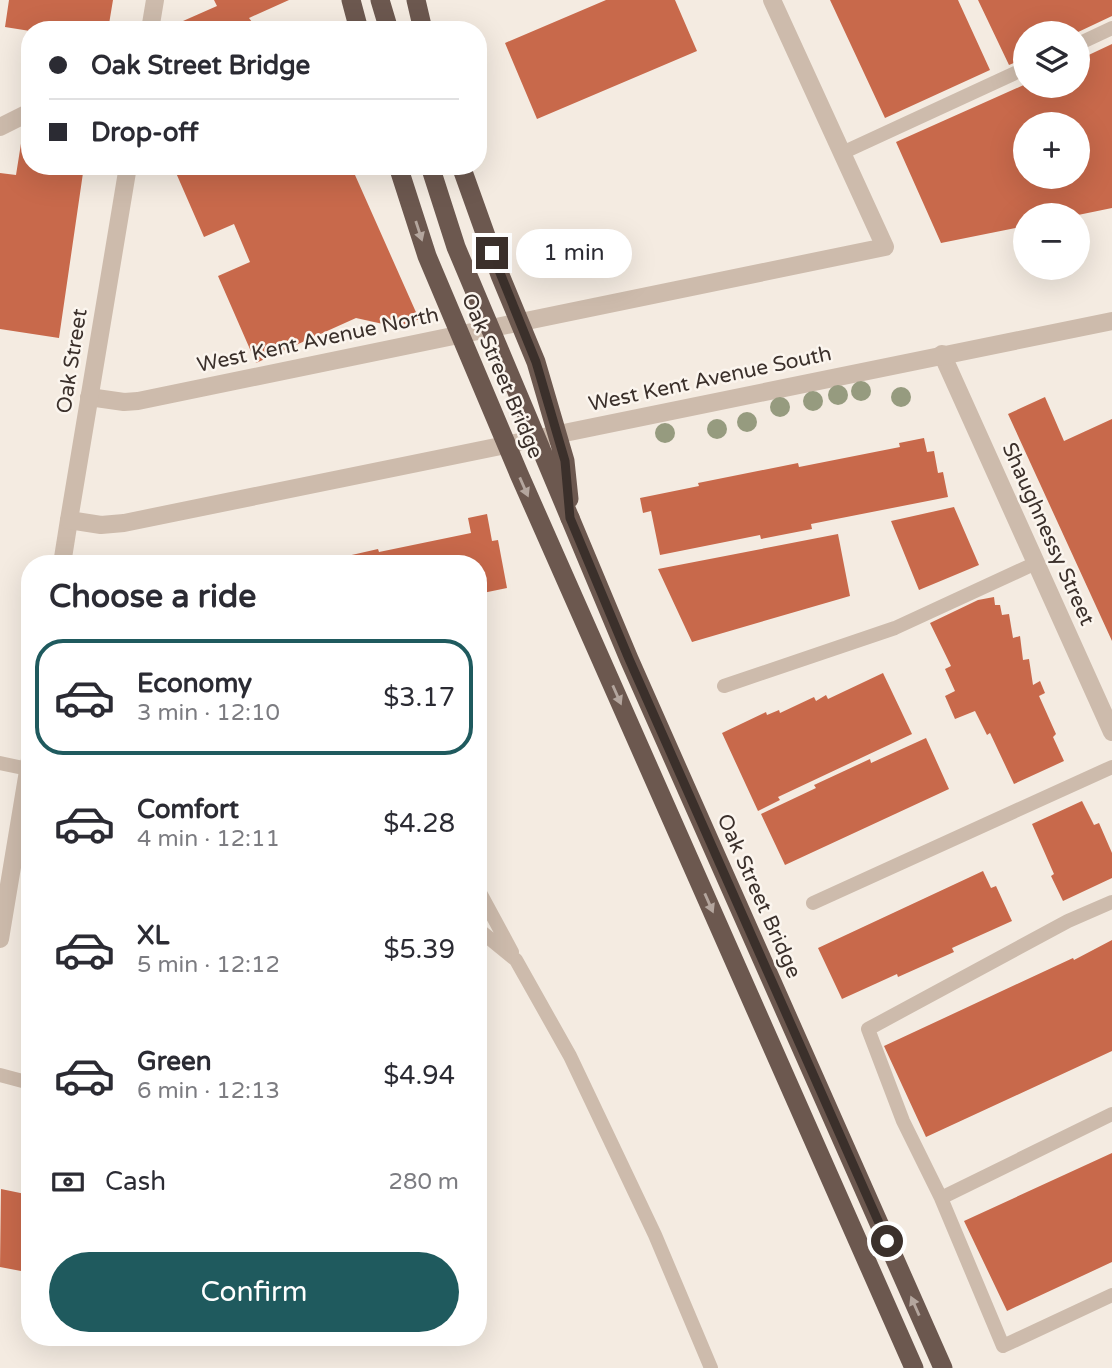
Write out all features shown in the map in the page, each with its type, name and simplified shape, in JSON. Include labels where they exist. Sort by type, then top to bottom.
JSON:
[{"type":"highway","points":[[351,0],[357,21]]},
{"type":"highway","points":[[380,0],[386,21]]},
{"type":"highway","points":[[416,0],[421,21]]},
{"type":"highway","name":"Oak Street Bridge","points":[[401,175],[427,256],[519,474],[914,1368]]},
{"type":"highway","name":"Oak Street Bridge","points":[[433,175],[456,247],[635,672],[943,1368]]},
{"type":"highway","points":[[464,175],[539,375],[565,461],[570,518]]},
{"type":"street","points":[[152,21],[155,0]]},
{"type":"street","points":[[772,0],[842,153]]},
{"type":"street","points":[[0,127],[21,116]]},
{"type":"street","name":"West Kent Avenue North","points":[[89,397],[124,402],[138,401],[885,247],[842,153]]},
{"type":"street","name":"Oak Street","points":[[63,555],[126,175]]},
{"type":"street","name":"West Kent Avenue South","points":[[69,520],[101,525],[124,523],[942,355],[1111,323]]},
{"type":"street","name":"Shaughnessy Street","points":[[942,355],[1112,733]]},
{"type":"street","points":[[0,939],[21,812]]},
{"type":"lane","points":[[1090,38],[1112,28]]},
{"type":"lane","points":[[842,153],[1013,74]]},
{"type":"lane","points":[[724,686],[895,628],[1036,563]]},
{"type":"lane","points":[[0,763],[21,764]]},
{"type":"lane","points":[[813,903],[1112,767]]},
{"type":"lane","points":[[1112,902],[1068,921],[868,1029],[903,1121],[941,1198],[1003,1346],[1112,1295]]},
{"type":"lane","points":[[487,906],[570,1056],[655,1235],[711,1368]]},
{"type":"lane","points":[[487,936],[516,960]]},
{"type":"lane","points":[[0,1075],[21,1081]]},
{"type":"lane","points":[[941,1198],[1112,1114]]},
{"type":"building","points":[[9,0],[113,0],[110,21],[21,21],[21,30],[5,27]]},
{"type":"building","points":[[214,0],[289,0],[249,18],[251,21],[183,21],[217,6]]},
{"type":"building","points":[[606,0],[675,0],[697,51],[537,119],[505,43]]},
{"type":"building","points":[[830,0],[958,0],[990,70],[885,118]]},
{"type":"building","points":[[978,0],[1112,0],[1112,16],[1090,26],[1090,21],[1013,21],[1013,63],[1009,65]]},
{"type":"building","points":[[1112,44],[1112,208],[1090,213],[1090,203],[1013,203],[1013,229],[941,243],[896,142],[1013,90],[1013,98],[1090,98],[1090,54]]},
{"type":"building","points":[[21,144],[21,175],[83,175],[59,338],[0,329],[0,173],[16,175]]},
{"type":"building","points":[[177,175],[355,175],[419,319],[401,328],[356,318],[256,363],[218,276],[250,262],[234,224],[204,237]]},
{"type":"building","points":[[1045,397],[1064,441],[1112,419],[1112,641],[1008,414]]},
{"type":"building","points":[[924,438],[927,452],[934,451],[938,473],[943,472],[948,497],[811,524],[812,529],[761,539],[760,535],[660,555],[651,511],[643,513],[640,498],[699,486],[698,483],[798,463],[799,467],[900,447],[899,443]]},
{"type":"building","points":[[954,507],[979,565],[919,590],[891,521]]},
{"type":"building","points":[[487,514],[492,541],[498,540],[507,588],[487,592],[487,555],[352,555],[471,533],[468,518]]},
{"type":"building","points":[[838,534],[850,596],[692,642],[658,569]]},
{"type":"building","points":[[994,597],[995,605],[1000,605],[1002,615],[1009,614],[1013,638],[1020,636],[1023,660],[1029,659],[1033,685],[1040,681],[1045,693],[1039,696],[1056,734],[1053,737],[1064,761],[1014,784],[990,733],[987,735],[975,711],[955,719],[945,696],[955,691],[945,669],[951,666],[930,623],[978,600]]},
{"type":"building","points":[[883,673],[912,734],[778,797],[780,800],[758,811],[722,733],[766,712],[767,715],[779,710],[780,713],[814,697],[816,701],[826,695],[828,699]]},
{"type":"building","points":[[926,738],[949,789],[785,865],[761,814],[870,759],[871,763]]},
{"type":"building","points":[[1082,801],[1094,825],[1099,823],[1112,853],[1112,878],[1063,901],[1032,824]]},
{"type":"building","points":[[983,871],[991,888],[996,886],[1012,921],[952,948],[954,952],[842,999],[818,948]]},
{"type":"building","points":[[1112,940],[1112,1051],[926,1137],[884,1046],[1073,958],[1074,960]]},
{"type":"building","points":[[1112,1153],[1112,1262],[1007,1311],[964,1221]]},
{"type":"building","points":[[1,1189],[21,1193],[21,1271],[0,1267]]},
{"type":"route","points":[[492,253],[536,362],[565,461],[570,518],[629,659],[887,1241]]}]
